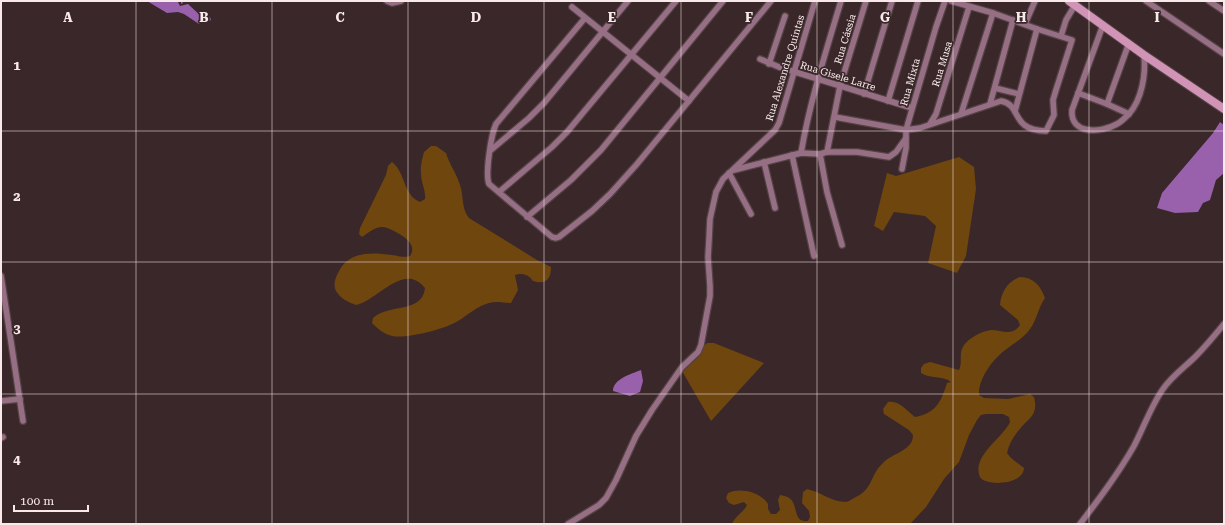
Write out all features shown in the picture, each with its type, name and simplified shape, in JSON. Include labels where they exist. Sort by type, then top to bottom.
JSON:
[{"type":"main road","points":[[1072,3],[1144,55],[1224,109]]},
{"type":"street","points":[[390,2],[401,1]]},
{"type":"street","points":[[491,150],[529,118],[544,103],[628,1]]},
{"type":"street","points":[[499,192],[552,147],[567,132],[632,56],[676,1]]},
{"type":"street","points":[[527,217],[571,180],[601,150],[723,1]]},
{"type":"street","points":[[585,18],[496,124],[493,134],[488,180],[489,184],[552,237],[560,237],[610,194],[689,102],[771,1]]},
{"type":"street","name":"Rua Alexandre Quintas","points":[[568,524],[599,505],[606,498],[636,436],[652,410],[682,367],[698,352],[701,345],[710,296],[708,257],[712,205],[719,186],[731,171],[775,130],[779,123],[816,1]]},
{"type":"street","points":[[802,153],[806,124],[817,80],[840,1]]},
{"type":"street","name":"Rua Cássia","points":[[828,152],[840,86],[866,1]]},
{"type":"street","points":[[864,94],[892,1]]},
{"type":"street","points":[[888,101],[918,1]]},
{"type":"street","name":"Rua Mixta","points":[[902,169],[906,148],[906,130],[945,1]]},
{"type":"street","points":[[835,117],[906,130],[930,125],[1000,101],[1006,102],[1015,111],[1018,119],[1026,127],[1035,131],[1046,131],[1054,114],[1055,95],[1072,40],[993,13],[951,1]]},
{"type":"street","points":[[1025,24],[1035,1]]},
{"type":"street","points":[[1146,1],[1224,54]]},
{"type":"street","points":[[1209,1],[1224,11]]},
{"type":"street","points":[[1061,36],[1072,3]]},
{"type":"street","points":[[572,7],[689,102]]},
{"type":"street","name":"Rua Musa","points":[[930,125],[936,114],[969,7]]},
{"type":"street","points":[[961,114],[993,13]]},
{"type":"street","points":[[769,64],[785,16]]},
{"type":"street","points":[[990,104],[1014,20]]},
{"type":"street","points":[[1103,25],[1072,110],[1071,116],[1074,123],[1080,128],[1090,130],[1101,129],[1117,124],[1129,114],[1137,100],[1143,80],[1145,64],[1144,55]]},
{"type":"street","points":[[1015,111],[1037,29]]},
{"type":"street","points":[[1107,104],[1129,43]]},
{"type":"street","name":"Rua Gisele Larre","points":[[760,59],[769,64],[817,80],[912,108]]},
{"type":"street","points":[[995,88],[1019,94]]},
{"type":"street","points":[[1078,93],[1129,114]]},
{"type":"street","points":[[751,214],[731,171],[802,153],[820,154],[828,152],[857,152],[889,156],[896,152],[906,138]]},
{"type":"street","points":[[820,154],[827,192],[842,245]]},
{"type":"street","points":[[792,155],[814,256]]},
{"type":"street","points":[[764,162],[775,208]]},
{"type":"street","points":[[1,276],[23,421]]},
{"type":"street","points":[[1080,524],[1126,459],[1140,435],[1153,406],[1163,390],[1224,324]]},
{"type":"street","points":[[1,401],[20,399]]},
{"type":"shaded area","points":[[147,1],[182,1],[183,3],[181,4],[181,2],[178,2],[180,6],[188,4],[203,18],[206,16],[210,17],[211,20],[207,22],[202,20],[199,24],[184,14],[178,12],[167,13]]},
{"type":"shaded area","points":[[1220,122],[1224,125],[1224,173],[1216,180],[1210,200],[1203,203],[1198,212],[1175,213],[1157,208],[1162,193],[1213,133]]},
{"type":"shaded area","points":[[431,146],[436,146],[446,153],[459,181],[466,214],[469,218],[551,267],[551,271],[549,278],[541,282],[533,281],[525,275],[515,275],[518,290],[511,303],[497,302],[480,306],[452,324],[426,333],[399,337],[392,336],[384,333],[374,325],[372,323],[373,318],[380,313],[418,302],[423,296],[425,288],[417,281],[408,279],[399,280],[373,297],[356,305],[340,296],[336,291],[335,282],[342,266],[354,257],[376,253],[404,257],[410,256],[412,252],[411,244],[394,231],[385,227],[379,227],[362,237],[359,234],[360,228],[386,175],[388,166],[392,162],[400,172],[407,189],[414,199],[420,202],[425,199],[421,177],[421,166],[424,152]]},
{"type":"shaded area","points":[[959,157],[974,167],[976,189],[966,256],[957,273],[928,263],[936,226],[925,216],[894,212],[883,231],[874,226],[887,173],[896,176]]},
{"type":"shaded area","points":[[1020,277],[1033,280],[1039,286],[1045,298],[1028,332],[999,355],[991,365],[983,377],[979,389],[979,395],[984,398],[1008,399],[1030,394],[1034,397],[1034,413],[1015,435],[1007,453],[1024,468],[1022,474],[1011,481],[1003,483],[988,482],[980,477],[978,469],[980,462],[1010,422],[1009,417],[1003,414],[986,414],[981,415],[977,420],[969,435],[959,462],[944,479],[926,507],[910,524],[732,524],[747,505],[744,502],[734,505],[729,503],[726,498],[728,493],[733,491],[738,490],[750,492],[760,496],[768,504],[768,509],[771,514],[776,514],[780,510],[778,500],[780,495],[787,497],[794,504],[800,519],[803,521],[808,521],[810,517],[809,511],[802,503],[803,492],[807,489],[841,502],[849,501],[865,491],[875,473],[883,463],[910,445],[912,440],[913,435],[909,430],[884,414],[883,409],[888,402],[899,404],[915,417],[928,413],[937,406],[947,383],[951,382],[944,378],[925,375],[921,373],[921,368],[924,364],[930,362],[959,370],[962,348],[972,337],[991,330],[1010,332],[1017,329],[1020,325],[1018,320],[1000,305],[1006,288],[1012,281]]},
{"type":"shaded area","points":[[707,343],[714,343],[764,363],[711,421],[682,371]]},
{"type":"shaded area","points":[[641,370],[643,381],[640,392],[630,396],[613,391],[619,380]]}]
